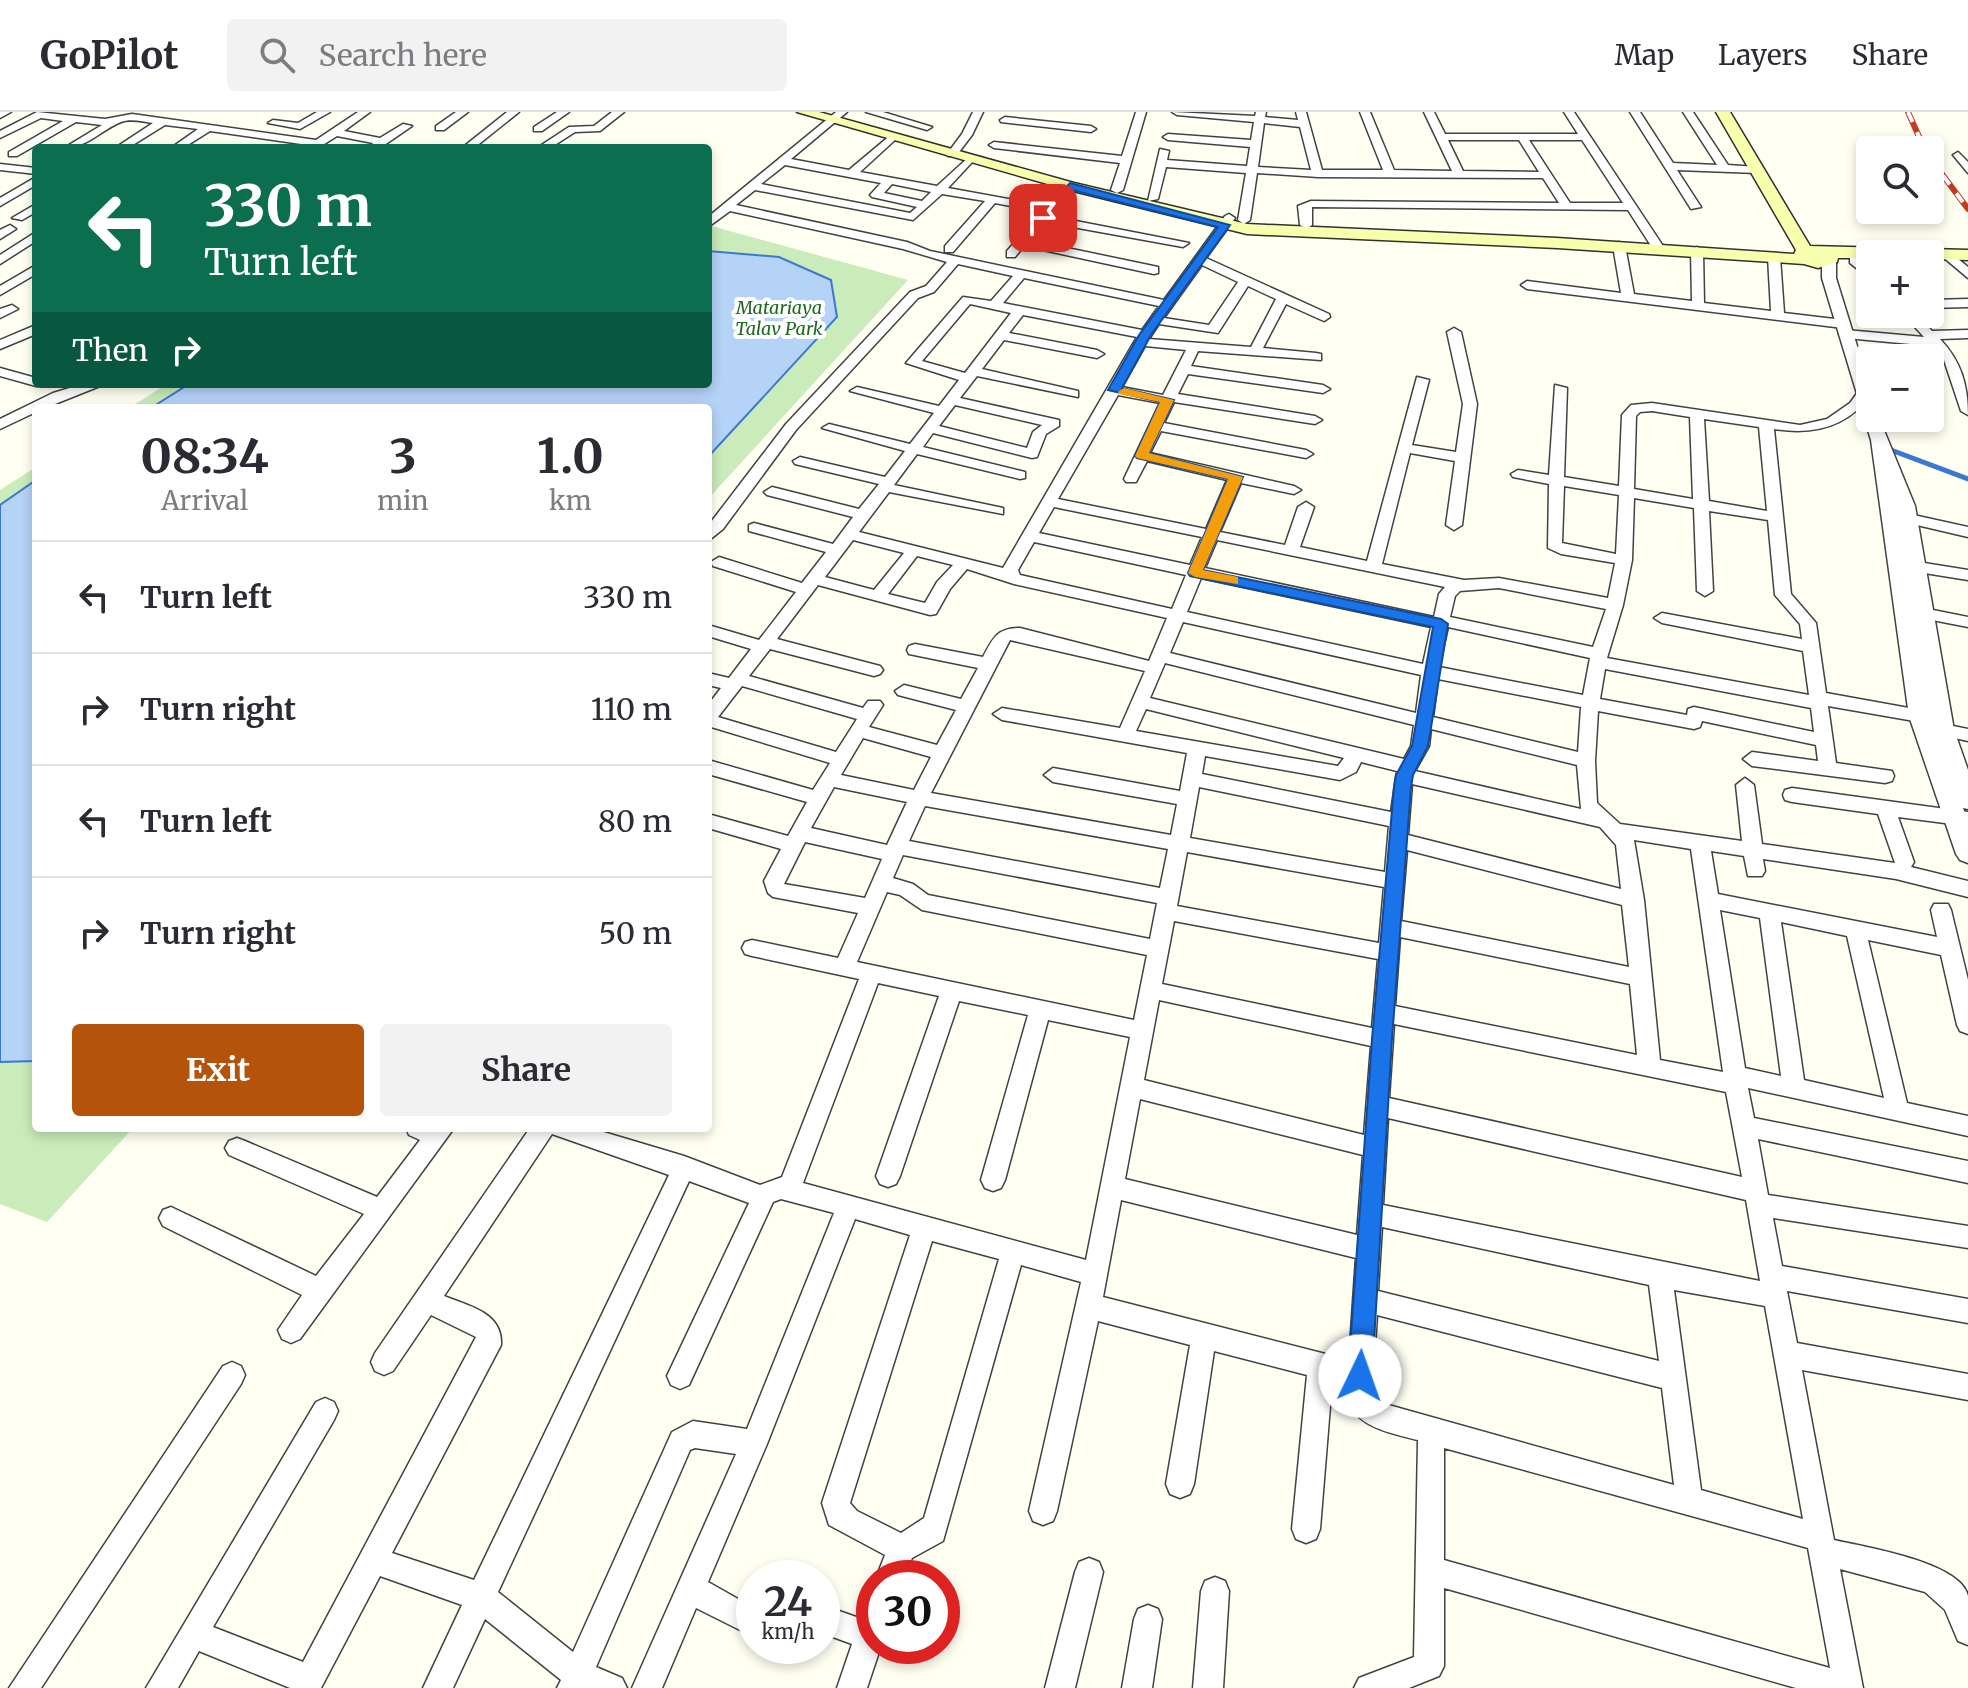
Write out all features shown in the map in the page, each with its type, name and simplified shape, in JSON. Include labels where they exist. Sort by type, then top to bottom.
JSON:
[{"type":"main road","points":[[804,112],[927,128],[960,153],[991,150],[1117,190],[1232,221],[1463,229],[1817,259],[1959,258]]},
{"type":"main road","points":[[1723,112],[1757,170],[1817,259]]},
{"type":"main road","points":[[1737,112],[1780,181],[1817,259]]},
{"type":"main road","points":[[835,114],[892,137],[960,153],[1070,186],[1287,233],[1657,245],[1774,257],[1856,260]]},
{"type":"street","points":[[0,115],[6,112]]},
{"type":"street","points":[[289,112],[321,114]]},
{"type":"street","points":[[0,135],[42,113],[105,122],[120,118],[164,121],[311,144],[365,112]]},
{"type":"street","points":[[440,128],[463,112]]},
{"type":"street","points":[[472,144],[514,112]]},
{"type":"street","points":[[538,129],[564,112]]},
{"type":"street","points":[[549,144],[573,129],[596,129],[619,112]]},
{"type":"street","points":[[871,112],[927,128]]},
{"type":"street","points":[[752,186],[910,217],[940,189],[978,112]]},
{"type":"street","points":[[1051,125],[1056,112]]},
{"type":"street","points":[[1117,190],[1141,112]]},
{"type":"street","points":[[1152,199],[1176,112],[1303,118],[1318,174]]},
{"type":"street","points":[[1365,112],[1390,173]]},
{"type":"street","points":[[1429,112],[1459,174]]},
{"type":"street","points":[[1569,112],[1657,245]]},
{"type":"street","points":[[1635,112],[1672,166],[1695,207]]},
{"type":"street","points":[[1688,112],[1725,169]]},
{"type":"street","points":[[265,122],[296,126],[321,114]]},
{"type":"street","points":[[712,220],[835,114]]},
{"type":"street","points":[[1081,155],[1093,125],[1051,125],[1007,116],[991,150],[1126,160]]},
{"type":"street","points":[[1010,575],[1144,338],[1199,259],[1232,221],[1253,171],[1261,116]]},
{"type":"street","points":[[76,144],[120,118]]},
{"type":"street","points":[[13,154],[74,119]]},
{"type":"street","points":[[127,144],[164,121]]},
{"type":"street","points":[[0,122],[18,125]]},
{"type":"street","points":[[382,144],[407,126]]},
{"type":"street","points":[[182,144],[208,128]]},
{"type":"street","points":[[334,132],[373,144]]},
{"type":"street","points":[[237,144],[253,134]]},
{"type":"street","points":[[841,175],[892,137]]},
{"type":"street","points":[[1168,137],[1257,144]]},
{"type":"street","points":[[1441,137],[1586,137]]},
{"type":"street","points":[[1522,137],[1567,207]]},
{"type":"street","points":[[1958,155],[1968,170]]},
{"type":"street","points":[[782,161],[841,175],[940,189],[1046,214],[1093,242],[1154,270]]},
{"type":"street","points":[[1161,163],[1318,174],[1547,175]]},
{"type":"street","points":[[1672,166],[1757,170]]},
{"type":"street","points":[[0,167],[32,171]]},
{"type":"street","points":[[889,181],[876,195],[925,205]]},
{"type":"street","points":[[0,203],[32,183]]},
{"type":"street","points":[[1011,254],[1070,186]]},
{"type":"street","points":[[712,531],[806,410],[914,295],[932,287],[992,200]]},
{"type":"street","points":[[1306,225],[1305,204],[1632,207]]},
{"type":"street","points":[[728,207],[907,246],[927,254],[952,255],[1021,274],[1167,304]]},
{"type":"street","points":[[18,218],[32,209]]},
{"type":"street","points":[[0,260],[32,239]]},
{"type":"street","points":[[1021,242],[1183,243]]},
{"type":"street","points":[[1619,246],[1628,298]]},
{"type":"street","points":[[1697,251],[1698,306]]},
{"type":"street","points":[[1774,257],[1778,317]]},
{"type":"street","points":[[1959,258],[1968,274]]},
{"type":"street","points":[[1199,259],[1324,317]]},
{"type":"street","points":[[1817,259],[1844,329],[1856,371]]},
{"type":"street","points":[[0,260],[32,267]]},
{"type":"street","points":[[0,291],[32,271]]},
{"type":"street","points":[[995,304],[1021,274]]},
{"type":"street","points":[[1156,320],[1213,330],[1246,280]]},
{"type":"street","points":[[1527,285],[1778,317],[1844,329],[1933,338],[1968,334]]},
{"type":"street","points":[[1255,352],[1283,298]]},
{"type":"street","points":[[1073,394],[913,363],[963,301],[995,304],[1144,338],[1194,346],[1316,357]]},
{"type":"street","points":[[1944,303],[1968,303]]},
{"type":"street","points":[[1948,303],[1968,322]]},
{"type":"street","points":[[712,714],[1020,310]]},
{"type":"street","points":[[1923,328],[1949,356],[1963,383],[1968,411]]},
{"type":"street","points":[[0,345],[32,331]]},
{"type":"street","points":[[1454,332],[1470,404],[1454,525]]},
{"type":"street","points":[[1001,335],[1097,354]]},
{"type":"street","points":[[1131,479],[1194,346]]},
{"type":"street","points":[[1182,369],[1323,389]]},
{"type":"street","points":[[0,372],[32,381]]},
{"type":"street","points":[[1373,567],[1422,380]]},
{"type":"street","points":[[56,388],[69,392]]},
{"type":"street","points":[[40,404],[84,388]]},
{"type":"street","points":[[1560,388],[1554,545],[1561,549],[1624,560]]},
{"type":"street","points":[[1115,390],[1315,420]]},
{"type":"street","points":[[857,391],[1054,423],[1040,432],[1032,454],[930,428]]},
{"type":"street","points":[[1644,1066],[1649,1061],[1626,845],[1588,805],[1586,761],[1597,661],[1615,605],[1624,560],[1630,411],[1644,406],[1800,429],[1832,422],[1856,405]]},
{"type":"street","points":[[4,419],[32,407]]},
{"type":"street","points":[[1697,413],[1705,591]]},
{"type":"street","points":[[1766,424],[1783,595],[1808,623],[1828,769]]},
{"type":"street","points":[[1155,426],[1306,454]]},
{"type":"street","points":[[829,428],[1020,475]]},
{"type":"street","points":[[1875,432],[1920,716],[1961,818],[1968,854]]},
{"type":"street","points":[[1878,442],[1900,483],[1918,567],[1943,730],[1968,801]]},
{"type":"street","points":[[1404,448],[1464,458]]},
{"type":"street","points":[[1142,456],[1294,490]]},
{"type":"street","points":[[800,461],[998,511]]},
{"type":"street","points":[[1518,474],[1775,517]]},
{"type":"street","points":[[1125,737],[1236,477]]},
{"type":"street","points":[[772,492],[863,515]]},
{"type":"street","points":[[1050,502],[1462,585]]},
{"type":"street","points":[[1291,551],[1306,507]]},
{"type":"street","points":[[1909,519],[1968,532]]},
{"type":"street","points":[[754,528],[836,550]]},
{"type":"street","points":[[849,534],[1010,575],[1034,585],[1430,671],[1590,704],[1824,740]]},
{"type":"street","points":[[1030,536],[1195,573],[1562,647],[1597,661],[1920,716]]},
{"type":"street","points":[[878,596],[914,550]]},
{"type":"street","points":[[719,562],[930,610],[943,586],[964,563]]},
{"type":"street","points":[[1918,567],[1968,575]]},
{"type":"street","points":[[1615,605],[1486,582],[1462,585],[1447,594],[1430,671],[1420,746],[1406,771],[1398,831],[1359,1398],[1368,1409],[1431,1431],[1673,1499],[1686,1498],[1688,1484],[1660,1275]]},
{"type":"street","points":[[1923,613],[1968,622]]},
{"type":"street","points":[[1662,618],[1812,647]]},
{"type":"street","points":[[712,631],[874,670]]},
{"type":"street","points":[[844,969],[894,850],[965,706],[1002,637],[1012,633],[1157,662],[1586,761]]},
{"type":"street","points":[[915,650],[987,664]]},
{"type":"street","points":[[1597,661],[1613,679]]},
{"type":"street","points":[[712,679],[735,682],[867,718],[942,753]]},
{"type":"street","points":[[904,691],[965,706]]},
{"type":"street","points":[[1140,702],[1354,754],[1608,826],[1700,843],[1896,871],[1968,889]]},
{"type":"street","points":[[1002,714],[1340,773],[1350,767],[1354,754]]},
{"type":"street","points":[[867,718],[818,798],[774,881],[775,888],[870,907]]},
{"type":"street","points":[[712,720],[841,760]]},
{"type":"street","points":[[1943,730],[1968,735]]},
{"type":"street","points":[[1043,1511],[1089,1306],[1197,750]]},
{"type":"street","points":[[1752,759],[1885,776]]},
{"type":"street","points":[[712,768],[818,798]]},
{"type":"street","points":[[1053,775],[1190,789],[1398,831],[1634,900]]},
{"type":"street","points":[[829,779],[919,798],[1394,881]]},
{"type":"street","points":[[1745,785],[1755,871]]},
{"type":"street","points":[[1792,795],[1961,818]]},
{"type":"street","points":[[1886,808],[1904,862]]},
{"type":"street","points":[[712,822],[796,839],[894,850],[1167,904],[1389,953]]},
{"type":"street","points":[[1430,1570],[1848,1688],[1743,1126],[1700,843]]},
{"type":"street","points":[[880,883],[906,889],[922,902],[1158,949]]},
{"type":"street","points":[[1709,900],[1950,948]]},
{"type":"street","points":[[1941,910],[1968,1025]]},
{"type":"street","points":[[1769,912],[1794,1088]]},
{"type":"street","points":[[1391,927],[1641,978]]},
{"type":"street","points":[[1856,931],[1898,1111]]},
{"type":"street","points":[[752,948],[1143,1031]]},
{"type":"street","points":[[680,1376],[777,1192],[871,974]]},
{"type":"street","points":[[888,1176],[952,989]]},
{"type":"street","points":[[1151,990],[1382,1039]]},
{"type":"street","points":[[993,1180],[1040,1009]]},
{"type":"street","points":[[1384,1013],[1644,1066],[1794,1088],[1968,1126]]},
{"type":"street","points":[[1132,1087],[1375,1148]]},
{"type":"street","points":[[1377,1105],[1757,1198],[1968,1237]]},
{"type":"street","points":[[1743,1126],[1968,1172]]},
{"type":"street","points":[[291,1330],[381,1210],[431,1132]]},
{"type":"street","points":[[384,1362],[540,1132]]},
{"type":"street","points":[[571,1132],[684,1167],[762,1197],[777,1192],[849,1205],[1095,1274]]},
{"type":"street","points":[[237,1148],[381,1210]]},
{"type":"street","points":[[438,1688],[684,1167]]},
{"type":"street","points":[[1112,1187],[1368,1249]]},
{"type":"street","points":[[647,1688],[754,1444],[849,1205]]},
{"type":"street","points":[[1370,1213],[1660,1275],[1968,1311]]},
{"type":"street","points":[[171,1218],[320,1291]]},
{"type":"street","points":[[902,1548],[847,1521],[839,1515],[836,1503],[924,1227]]},
{"type":"street","points":[[897,1560],[902,1548],[933,1531],[938,1518],[1013,1251]]},
{"type":"street","points":[[193,1634],[307,1684],[488,1345],[489,1334],[484,1326],[425,1300]]},
{"type":"street","points":[[1365,1300],[1674,1378]]},
{"type":"street","points":[[1089,1306],[1360,1376]]},
{"type":"street","points":[[1180,1484],[1204,1336]]},
{"type":"street","points":[[1786,1354],[1968,1387]]},
{"type":"street","points":[[1306,1529],[1321,1366]]},
{"type":"street","points":[[24,1688],[232,1375]]},
{"type":"street","points":[[161,1688],[325,1411]]},
{"type":"street","points":[[1369,1688],[1429,1666],[1431,1431]]},
{"type":"street","points":[[575,1681],[681,1441],[693,1434],[754,1444]]},
{"type":"street","points":[[1680,1498],[1931,1579],[1946,1587],[1956,1598],[1968,1631]]},
{"type":"street","points":[[373,1560],[481,1597],[575,1681],[612,1688]]},
{"type":"street","points":[[1060,1688],[1089,1572]]},
{"type":"street","points":[[691,1587],[713,1603],[736,1602]]},
{"type":"street","points":[[1208,1688],[1215,1591]]},
{"type":"street","points":[[1137,1688],[1148,1619]]},
{"type":"street","points":[[852,1688],[860,1664]]},
{"type":"green space","name":"Matariaya Talav Park","points":[[712,226],[908,280],[712,495],[712,404],[135,404],[161,388],[712,388]]},
{"type":"green space","points":[[32,470],[32,1132],[129,1132],[47,1222],[0,1204],[0,490]]},
{"type":"water","points":[[712,251],[779,257],[831,280],[837,317],[712,453],[712,404],[157,404],[183,388],[712,388]]},
{"type":"water","points":[[32,483],[32,1061],[0,1062],[0,505]]},
{"type":"waterway","points":[[1891,450],[1968,479]]},
{"type":"railway","points":[[1908,112],[1919,136]]},
{"type":"railway","points":[[1944,177],[1968,209]]},
{"type":"slow traffic","points":[[1124,392],[1168,400],[1142,456],[1236,477],[1195,573],[1233,580]]},
{"type":"route","points":[[1043,218],[1070,186],[1224,225],[1145,335],[1115,390],[1168,400],[1142,456],[1236,477],[1195,573],[1441,624],[1430,671],[1420,746],[1404,775],[1402,787],[1360,1376]]}]
